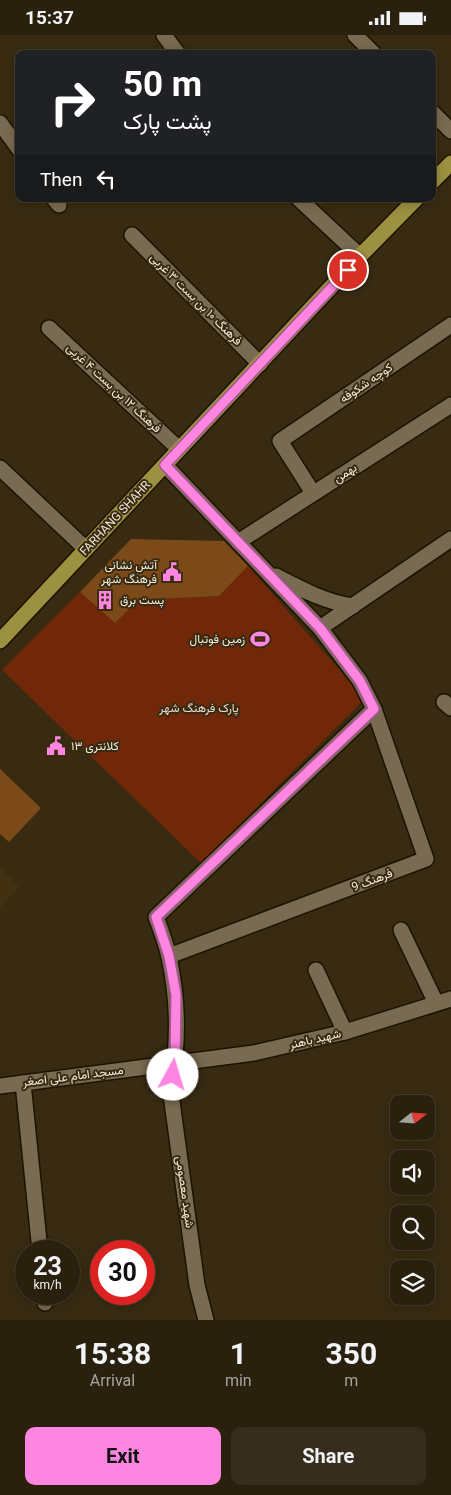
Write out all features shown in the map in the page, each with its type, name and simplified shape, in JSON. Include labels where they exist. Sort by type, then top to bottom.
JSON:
[{"type":"main road","points":[[436,178],[451,163]]},
{"type":"main road","name":"FARHANG SHAHR","points":[[0,641],[360,256],[413,202]]},
{"type":"street","points":[[164,35],[175,50]]},
{"type":"street","points":[[355,35],[370,50]]},
{"type":"street","points":[[436,117],[451,131]]},
{"type":"street","points":[[0,123],[15,144]]},
{"type":"street","points":[[302,202],[360,256]]},
{"type":"street","name":"فرهنگ ۱۰ بن بست ۳ غربی","points":[[132,235],[260,364]]},
{"type":"street","name":"کوچه شکوفه","points":[[313,493],[280,441],[451,325]]},
{"type":"street","name":"فرهنگ ۱۲ بن بست ۴ غربی","points":[[50,328],[179,449]]},
{"type":"street","name":"بهمن","points":[[238,541],[451,405]]},
{"type":"street","points":[[165,465],[320,628],[360,681],[374,709]]},
{"type":"street","points":[[0,468],[86,549]]},
{"type":"street","points":[[320,628],[451,539]]},
{"type":"street","points":[[266,571],[318,597],[335,603],[353,606]]},
{"type":"street","name":"شهید معصومی","points":[[206,1320],[197,1285],[170,1087],[175,1063],[176,995],[169,956],[156,917],[374,709]]},
{"type":"street","name":"فرهنگ 9","points":[[169,956],[426,859],[374,709]]},
{"type":"street","points":[[401,930],[436,1003]]},
{"type":"street","points":[[316,971],[345,1032]]},
{"type":"street","name":"شهید باهنر","points":[[175,1063],[254,1053],[345,1032],[451,999]]},
{"type":"street","name":"مسجد امام علی اصغر","points":[[0,1086],[175,1063]]},
{"type":"street","points":[[23,1083],[39,1240]]},
{"type":"shaded area","points":[[0,868],[19,887],[0,908]]},
{"type":"green space","name":"پارک فرهنگ شهر","points":[[248,566],[365,699],[201,863],[2,670],[80,592],[115,622],[138,600],[219,596]]},
{"type":"building","name":"آتش نشانی فرهنگ شهر","points":[[131,539],[224,541],[248,566],[219,596],[138,600],[115,623],[80,592]]},
{"type":"building","points":[[0,769],[41,808],[9,842],[0,834]]},
{"type":"place","name":"آتش نشانی فرهنگ شهر","points":[[172,572]]},
{"type":"place","name":"پست برق","points":[[105,600]]},
{"type":"place","name":"زمین فوتبال","points":[[260,639]]},
{"type":"place","name":"کلانتری ۱۳","points":[[56,746]]},
{"type":"route","points":[[173,1075],[175,1063],[176,995],[169,956],[156,917],[374,709],[360,681],[320,628],[165,465],[348,270]]}]
